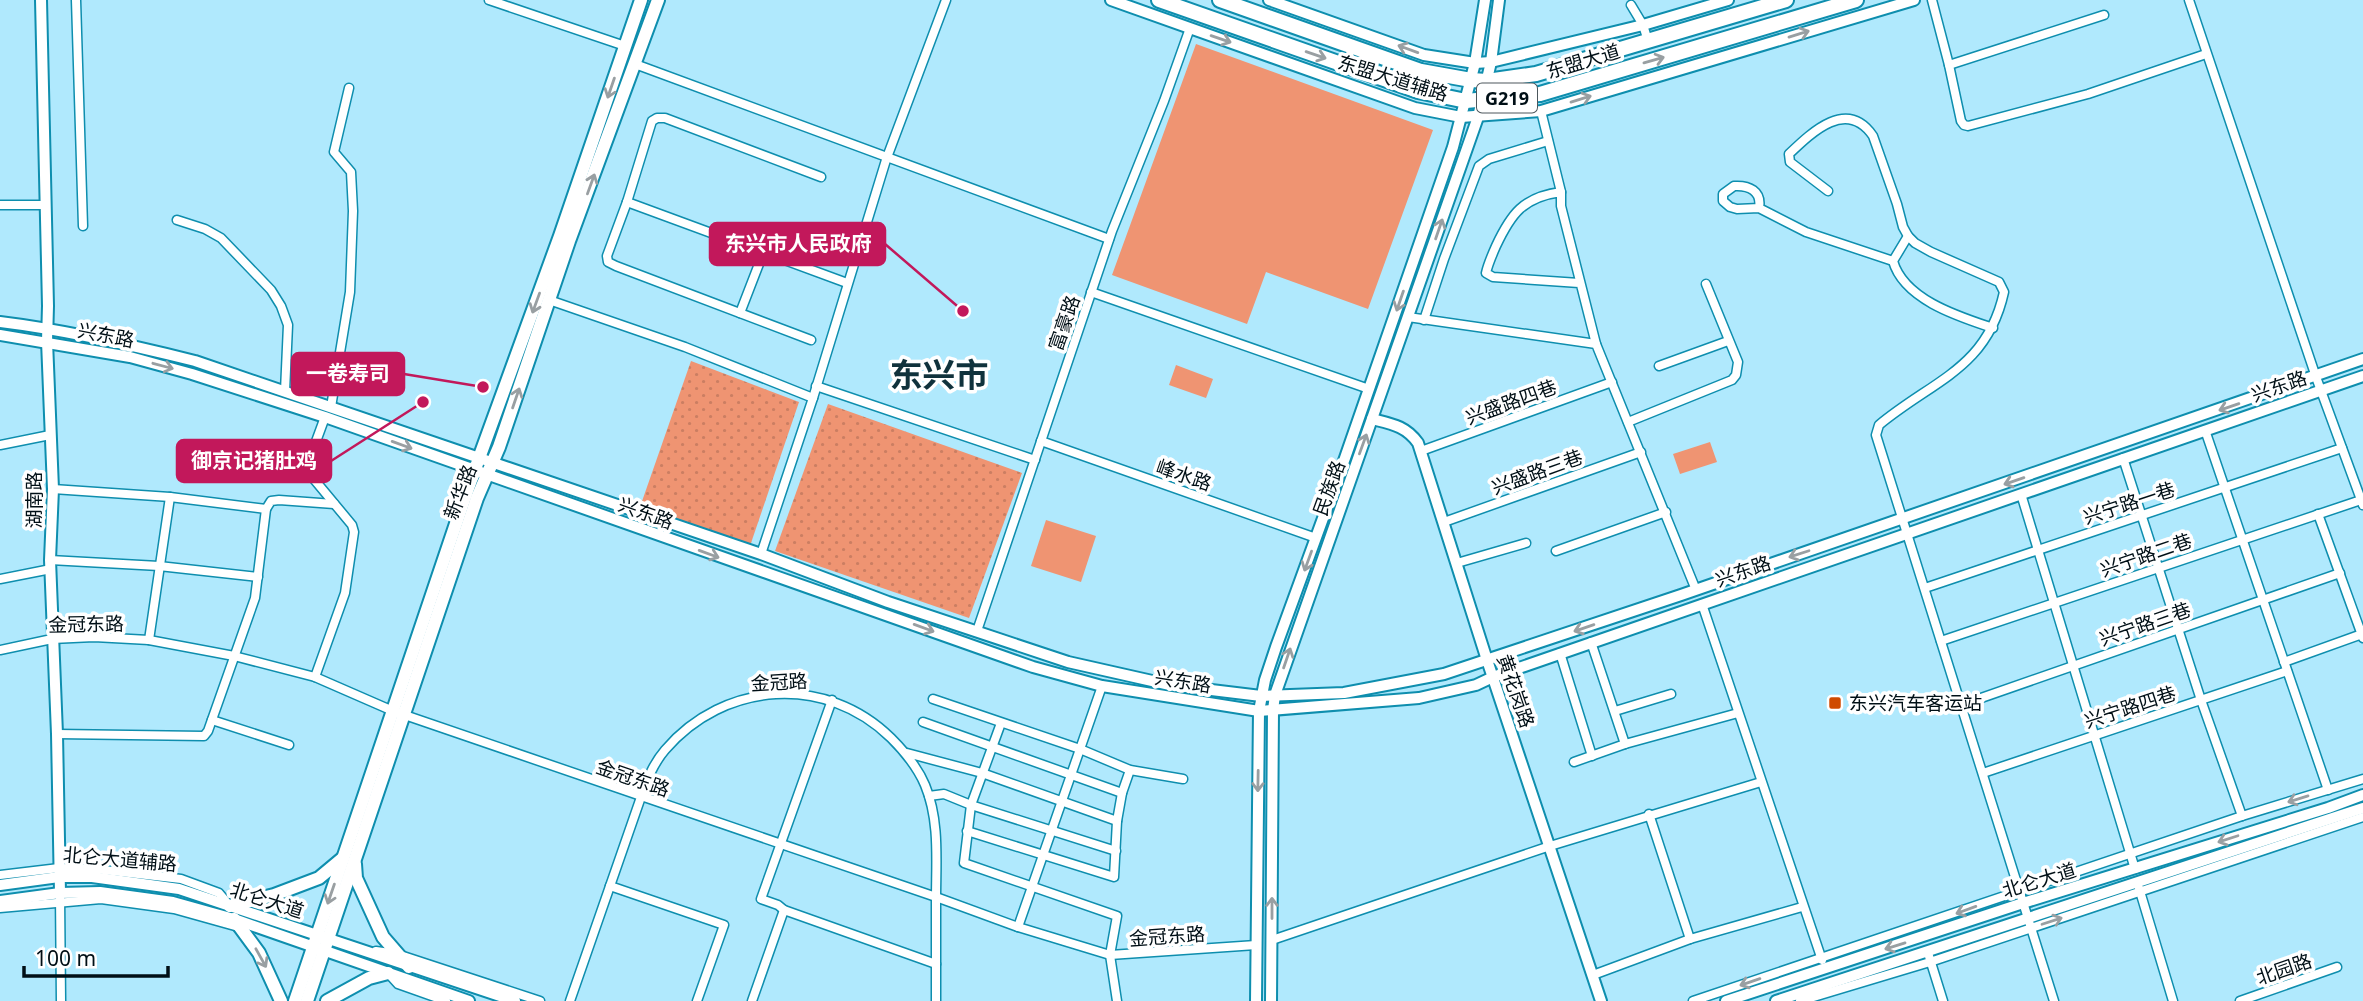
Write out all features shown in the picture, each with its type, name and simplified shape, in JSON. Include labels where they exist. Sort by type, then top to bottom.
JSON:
[{"type":"highway","name":"东盟大道","points":[[1160,0],[1418,91],[1466,102],[1540,94],[1856,0]]},
{"type":"highway","name":"东盟大道","points":[[1220,0],[1422,71],[1487,81],[1536,74],[1786,0]]},
{"type":"main road","name":"湖南路","points":[[41,0],[47,341],[53,489],[50,564],[60,897]]},
{"type":"main road","name":"新华路","points":[[307,1001],[321,943],[349,858],[398,713],[477,498],[484,467],[641,0]]},
{"type":"main road","name":"新华路","points":[[484,467],[549,300],[658,0]]},
{"type":"main road","name":"东盟大道辅路","points":[[1111,0],[1415,107],[1461,117],[1541,111],[1914,0]]},
{"type":"main road","name":"东盟大道辅路","points":[[1269,0],[1424,55],[1475,63],[1490,62],[1643,25],[1728,0]]},
{"type":"main road","name":"民族路","points":[[1256,1001],[1261,696],[1453,147],[1475,63],[1485,0]]},
{"type":"main road","name":"民族路","points":[[1271,1001],[1275,695],[1478,117],[1487,81],[1499,0]]},
{"type":"main road","name":"兴东路","points":[[0,322],[125,343],[195,360],[331,407],[484,467],[1033,667],[1102,686],[1259,711],[1419,698],[1476,685],[1591,642],[2363,376]]},
{"type":"main road","name":"兴东路","points":[[0,334],[130,356],[204,377],[325,418],[761,554],[888,602],[1068,662],[1170,685],[1261,696],[1344,693],[1444,674],[1904,519],[2363,359]]},
{"type":"main road","name":"黄花岗路","points":[[1372,419],[1401,426],[1410,432],[1421,451],[1487,660],[1601,1001]]},
{"type":"main road","name":"北仑大道","points":[[1726,1001],[1823,963],[1937,933],[2363,795]]},
{"type":"main road","name":"北仑大道","points":[[1776,1001],[1929,957],[2363,808]]},
{"type":"main road","points":[[230,906],[274,895],[319,878],[349,858],[383,937],[409,967]]},
{"type":"main road","name":"北仑大道","points":[[0,885],[59,873],[179,888],[321,943],[388,973],[469,1001]]},
{"type":"main road","name":"北仑大道","points":[[0,901],[100,892],[173,902],[282,935],[359,949],[514,1001]]},
{"type":"main road","points":[[238,923],[259,953],[281,1001]]},
{"type":"main road","name":"新华路","points":[[295,1001],[321,943]]},
{"type":"main road","points":[[327,1001],[369,978],[388,973]]},
{"type":"street","points":[[76,0],[83,226]]},
{"type":"street","points":[[489,0],[625,46]]},
{"type":"street","points":[[761,554],[813,398],[887,157],[946,0]]},
{"type":"street","points":[[1932,0],[1961,121],[1968,126],[2088,94],[2206,54]]},
{"type":"street","points":[[2189,0],[2316,377],[2362,502]]},
{"type":"street","points":[[1631,5],[1643,25],[1648,41]]},
{"type":"street","points":[[1949,65],[2104,15]]},
{"type":"street","name":"富豪路","points":[[977,631],[1109,239],[1190,28]]},
{"type":"street","points":[[1343,44],[1349,28]]},
{"type":"street","points":[[635,64],[1109,239]]},
{"type":"street","points":[[331,407],[350,292],[353,211],[351,173],[334,152],[348,88]]},
{"type":"street","points":[[1541,111],[1595,344],[1696,590]]},
{"type":"street","points":[[811,340],[608,262],[607,256],[652,121],[657,118],[665,118],[821,177]]},
{"type":"street","points":[[1828,191],[1790,162],[1789,153],[1830,121],[1848,119],[1858,122],[1873,136],[1908,236],[1931,252],[1999,282],[2004,292],[1993,328],[1977,352],[1965,364],[1887,418],[1877,429],[1880,449],[2054,1001]]},
{"type":"street","points":[[1424,320],[1479,166],[1489,159],[1548,141]]},
{"type":"street","points":[[1759,208],[1759,198],[1755,190],[1746,186],[1734,186],[1724,194],[1723,201],[1730,207],[1759,208],[1807,232],[1893,261]]},
{"type":"street","points":[[1561,192],[1550,193],[1515,212],[1504,229],[1486,273],[1493,277],[1579,283]]},
{"type":"street","points":[[627,202],[847,283]]},
{"type":"street","points":[[0,205],[46,205]]},
{"type":"street","points":[[177,220],[205,229],[221,238],[276,298],[288,325],[285,391]]},
{"type":"street","points":[[1908,236],[1893,261],[1895,268],[1923,299],[1956,316],[1993,328]]},
{"type":"street","points":[[740,313],[764,251]]},
{"type":"street","points":[[1628,422],[1732,380],[1738,370],[1738,362],[1706,284]]},
{"type":"street","points":[[1091,292],[1369,389]]},
{"type":"street","points":[[549,300],[685,347],[813,398]]},
{"type":"street","points":[[1408,317],[1595,344]]},
{"type":"street","points":[[1659,366],[1728,341]]},
{"type":"street","name":"兴盛路四巷","points":[[1421,451],[1612,382]]},
{"type":"street","points":[[816,386],[1035,460]]},
{"type":"street","points":[[315,677],[345,593],[354,532],[352,525],[312,478],[307,466],[325,418]]},
{"type":"street","points":[[2205,430],[2328,790]]},
{"type":"street","points":[[0,445],[50,435]]},
{"type":"street","name":"峰水路","points":[[1041,441],[1317,538]]},
{"type":"street","name":"兴宁路一巷","points":[[1925,588],[2342,448]]},
{"type":"street","name":"兴盛路三巷","points":[[1444,522],[1641,452]]},
{"type":"street","points":[[2123,458],[2201,700],[2242,816]]},
{"type":"street","points":[[53,489],[170,497],[266,509]]},
{"type":"street","points":[[2021,494],[2135,869]]},
{"type":"street","points":[[149,640],[170,497]]},
{"type":"street","points":[[57,734],[204,736],[255,598],[266,509],[271,501],[279,500],[334,504]]},
{"type":"street","name":"兴宁路二巷","points":[[1941,641],[2318,514],[2362,502]]},
{"type":"street","points":[[1556,551],[1666,512]]},
{"type":"street","points":[[2284,662],[2362,636],[2318,514]]},
{"type":"street","points":[[1457,563],[1526,543]]},
{"type":"street","points":[[0,579],[50,564],[159,566],[258,576]]},
{"type":"street","name":"兴宁路三巷","points":[[1961,705],[2340,573]]},
{"type":"street","points":[[1702,604],[1823,963]]},
{"type":"street","name":"金冠东路","points":[[0,650],[52,639],[94,636],[149,640],[234,656],[315,677],[398,713],[1018,927],[1110,955],[1256,945]]},
{"type":"street","points":[[1591,642],[1625,744]]},
{"type":"street","points":[[1560,653],[1592,756]]},
{"type":"street","name":"兴宁路四巷","points":[[1983,773],[2287,671]]},
{"type":"street","points":[[1018,927],[1102,686]]},
{"type":"street","name":"金冠路","points":[[570,1001],[640,797],[663,752],[706,715],[740,700],[758,696],[799,694],[832,700],[878,725],[907,753],[929,796],[938,845],[936,1001]]},
{"type":"street","points":[[1615,711],[1671,694]]},
{"type":"street","points":[[933,699],[1080,749],[1130,769],[1184,779]]},
{"type":"street","points":[[832,700],[761,899],[784,910],[936,964]]},
{"type":"street","points":[[1574,762],[1625,744],[1738,713]]},
{"type":"street","points":[[212,720],[289,745]]},
{"type":"street","points":[[923,722],[1122,793]]},
{"type":"street","points":[[1001,723],[971,806],[964,863],[1117,916],[1110,955],[1117,1001]]},
{"type":"street","points":[[907,753],[982,773],[1117,821]]},
{"type":"street","points":[[967,831],[1110,878],[1115,875],[1117,821],[1130,769]]},
{"type":"street","points":[[1693,1001],[1823,963],[2019,891],[2242,816],[2363,779]]},
{"type":"street","points":[[1272,940],[1649,814],[1761,782]]},
{"type":"street","points":[[929,796],[944,794],[971,806],[1116,851]]},
{"type":"street","points":[[1649,814],[1690,939]]},
{"type":"street","points":[[2173,1001],[2139,887],[2363,817]]},
{"type":"street","name":"北仑大道辅路","points":[[0,875],[59,873]]},
{"type":"street","points":[[610,886],[723,925],[697,1001]]},
{"type":"street","points":[[0,908],[60,897]]},
{"type":"street","name":"湖南路","points":[[60,897],[61,1001]]},
{"type":"street","points":[[1593,975],[1690,939],[1802,907]]},
{"type":"street","points":[[752,1001],[784,910]]},
{"type":"street","points":[[359,949],[397,954],[540,1001]]},
{"type":"street","points":[[1929,957],[1943,1001]]},
{"type":"street","name":"北园路","points":[[2240,1001],[2337,967]]},
{"type":"street","points":[[388,973],[398,984],[446,1001]]},
{"type":"street","points":[[1800,1001],[1831,986],[1836,1001]]},
{"type":"shaded area","points":[[1196,44],[1433,130],[1368,309],[1266,272],[1247,324],[1112,275]]},
{"type":"shaded area","points":[[691,361],[799,402],[750,546],[640,507]]},
{"type":"shaded area","points":[[1176,365],[1213,379],[1206,398],[1169,385]]},
{"type":"shaded area","points":[[828,404],[1022,473],[969,618],[775,551]]},
{"type":"shaded area","points":[[1710,442],[1717,462],[1680,474],[1673,454]]},
{"type":"shaded area","points":[[1046,520],[1096,536],[1081,582],[1031,566]]},
{"type":"place","name":"东兴市人民政府","points":[[963,311]]},
{"type":"place","name":"一卷寿司","points":[[483,387]]},
{"type":"place","name":"御京记猪肚鸡","points":[[423,402]]},
{"type":"place","name":"东兴汽车客运站","points":[[1835,703]]},
{"type":"district","name":"东兴市","points":[[939,374]]}]
